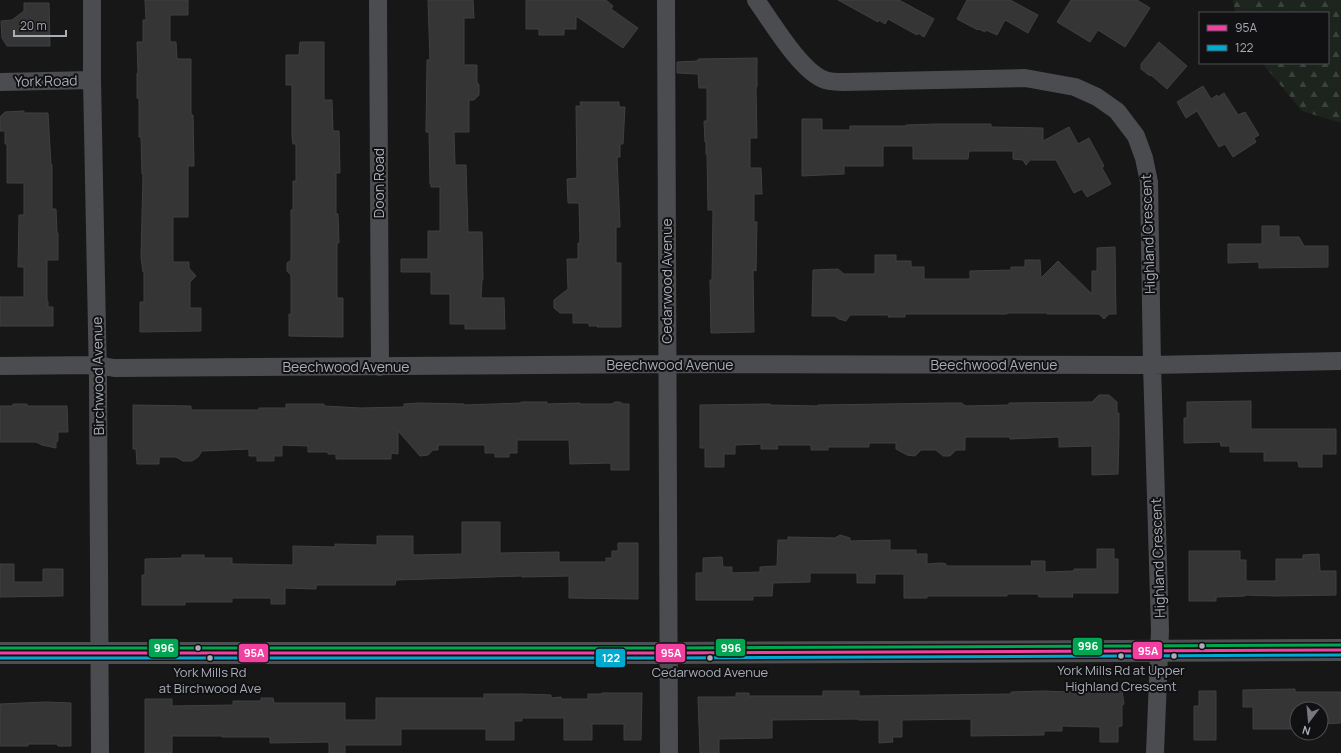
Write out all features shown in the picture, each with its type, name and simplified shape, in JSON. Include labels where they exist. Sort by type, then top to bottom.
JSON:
[{"type":"main road","points":[[0,653],[668,653],[1341,650]]},
{"type":"street","name":"Birchwood Avenue","points":[[92,0],[100,753]]},
{"type":"street","name":"Doon Road","points":[[378,0],[380,367]]},
{"type":"street","name":"Cedarwood Avenue","points":[[666,0],[668,753]]},
{"type":"street","name":"Highland Crescent","points":[[756,0],[806,68],[825,80],[844,82],[1025,78],[1076,87],[1096,96],[1117,111],[1136,136],[1144,158],[1149,182],[1152,365],[1160,630],[1155,753]]},
{"type":"street","name":"York Road","points":[[0,82],[92,80]]},
{"type":"street","name":"Beechwood Avenue","points":[[0,366],[97,365],[114,368],[668,364],[1152,365],[1341,361]]},
{"type":"green space","points":[[1233,0],[1341,0],[1341,123],[1302,111],[1263,64],[1329,64],[1329,12],[1235,12]]},
{"type":"building","points":[[145,0],[188,0],[188,15],[170,15],[170,42],[176,42],[177,59],[191,59],[191,115],[193,115],[194,166],[188,166],[188,217],[173,217],[173,262],[189,262],[189,268],[196,276],[190,282],[190,308],[201,308],[201,331],[140,332],[140,302],[144,302],[144,272],[141,257],[143,174],[141,137],[139,137],[139,98],[137,98],[137,42],[143,42],[143,20],[146,20]]},
{"type":"building","points":[[428,0],[473,0],[474,18],[464,18],[464,65],[477,65],[479,95],[474,100],[469,100],[469,132],[454,132],[455,165],[466,165],[468,232],[482,232],[483,279],[481,298],[504,298],[505,329],[465,329],[465,324],[450,324],[450,294],[431,294],[431,272],[401,272],[401,259],[428,259],[428,231],[440,231],[440,187],[431,187],[430,184],[429,132],[426,132],[427,60],[430,60]]},
{"type":"building","points":[[526,0],[606,0],[613,6],[611,9],[638,28],[623,48],[576,16],[576,29],[564,29],[564,35],[539,35],[539,29],[526,29]]},
{"type":"building","points":[[838,0],[899,0],[934,19],[924,37],[918,33],[917,35],[888,19],[885,24],[879,20],[878,22]]},
{"type":"building","points":[[967,0],[1010,0],[1038,15],[1028,33],[1005,20],[997,35],[986,30],[985,32],[979,29],[978,30],[957,19]]},
{"type":"building","points":[[1071,0],[1137,0],[1150,8],[1125,47],[1098,30],[1090,42],[1057,22]]},
{"type":"building","points":[[24,3],[49,3],[50,46],[7,46],[2,38],[1,21],[12,20],[24,11]]},
{"type":"building","points":[[300,42],[324,42],[324,100],[332,100],[333,131],[339,131],[340,173],[336,173],[336,214],[338,214],[339,243],[337,243],[337,298],[343,298],[343,337],[289,336],[289,314],[291,315],[291,275],[287,271],[287,263],[291,260],[291,210],[293,210],[293,181],[296,181],[296,144],[293,144],[292,136],[292,85],[286,85],[286,55],[299,55]]},
{"type":"building","points":[[1159,42],[1187,66],[1167,89],[1151,75],[1150,76],[1141,69],[1141,64]]},
{"type":"building","points":[[757,58],[757,138],[750,138],[750,168],[761,168],[762,194],[754,194],[754,222],[757,222],[756,271],[753,270],[754,332],[711,333],[710,280],[712,280],[713,210],[708,210],[707,154],[704,121],[707,121],[707,88],[699,88],[698,74],[677,73],[677,62],[698,61],[698,59]]},
{"type":"building","points":[[1203,86],[1211,99],[1224,93],[1238,115],[1245,112],[1259,135],[1254,138],[1256,142],[1233,157],[1225,144],[1219,147],[1197,111],[1186,118],[1177,102]]},
{"type":"building","points":[[580,102],[619,102],[619,107],[625,107],[623,144],[620,144],[620,157],[617,157],[620,227],[616,227],[616,263],[621,263],[621,327],[597,327],[598,326],[589,326],[589,323],[573,323],[573,313],[560,313],[554,308],[554,300],[568,289],[567,259],[578,259],[578,243],[580,243],[579,203],[568,203],[567,179],[577,178],[576,106],[581,106]]},
{"type":"building","points":[[24,111],[24,113],[48,113],[52,165],[52,209],[56,209],[58,233],[58,260],[47,260],[47,301],[48,307],[53,307],[53,326],[0,326],[0,297],[24,297],[24,267],[18,267],[19,215],[24,215],[24,183],[7,183],[7,144],[5,144],[5,131],[0,131],[0,117],[5,112]]},
{"type":"building","points":[[802,119],[822,119],[822,130],[850,130],[850,126],[906,126],[936,124],[991,124],[991,127],[1043,128],[1043,141],[1069,127],[1078,144],[1089,138],[1104,166],[1102,168],[1111,184],[1087,197],[1082,189],[1074,193],[1056,160],[1030,160],[1026,165],[1023,160],[1013,159],[1013,151],[969,151],[968,159],[913,159],[913,146],[883,146],[883,166],[844,166],[844,174],[802,176]]},
{"type":"building","points":[[1262,226],[1279,226],[1279,237],[1299,237],[1304,246],[1328,246],[1328,267],[1259,268],[1259,262],[1228,263],[1228,244],[1262,244]]},
{"type":"building","points":[[1115,247],[1116,314],[1109,314],[1104,319],[1099,314],[1047,313],[905,314],[905,317],[888,317],[889,315],[850,315],[846,321],[835,316],[812,316],[813,270],[838,269],[844,274],[875,274],[875,255],[896,255],[896,261],[911,261],[911,267],[924,267],[924,279],[970,279],[970,271],[1011,270],[1011,267],[1025,267],[1025,260],[1040,260],[1041,278],[1058,261],[1092,294],[1092,271],[1097,271],[1097,248]]},
{"type":"building","points":[[1099,395],[1109,395],[1117,402],[1117,413],[1119,413],[1118,474],[1092,475],[1092,446],[1059,447],[1059,437],[1010,439],[1010,437],[965,437],[965,450],[956,450],[950,456],[943,456],[936,450],[921,450],[915,456],[907,455],[896,449],[896,443],[869,443],[869,447],[828,447],[828,450],[811,450],[811,445],[777,445],[778,449],[761,449],[761,444],[735,445],[735,454],[724,454],[724,467],[705,467],[705,448],[700,448],[700,405],[770,404],[818,406],[962,403],[965,406],[1009,405],[1009,403],[1092,402]]},
{"type":"building","points":[[1251,401],[1251,429],[1336,429],[1336,454],[1322,454],[1322,467],[1299,467],[1298,461],[1264,461],[1264,452],[1230,452],[1230,446],[1221,446],[1220,442],[1184,443],[1184,418],[1187,418],[1187,402]]},
{"type":"building","points":[[547,402],[547,404],[612,404],[615,402],[620,402],[623,404],[629,404],[629,470],[611,470],[611,463],[570,464],[569,440],[517,440],[517,453],[509,453],[509,457],[495,457],[495,453],[485,453],[485,445],[438,445],[438,450],[433,450],[428,455],[420,456],[398,431],[398,454],[391,453],[391,459],[336,459],[336,454],[328,454],[328,452],[308,452],[308,446],[282,445],[282,456],[274,456],[274,461],[257,461],[257,456],[249,456],[249,449],[202,451],[198,457],[192,461],[183,461],[176,457],[159,457],[159,464],[137,464],[136,449],[133,449],[133,405],[191,406],[191,410],[259,410],[259,408],[286,408],[286,404],[324,404],[324,406],[361,408],[404,407],[404,404],[420,403],[464,405]]},
{"type":"building","points":[[13,404],[27,404],[27,406],[67,406],[68,432],[58,432],[56,448],[36,442],[0,442],[0,406],[13,406]]},
{"type":"building","points":[[462,522],[500,522],[500,553],[559,552],[559,562],[606,562],[606,558],[612,558],[612,551],[618,551],[618,543],[638,543],[638,599],[569,598],[569,576],[522,576],[396,580],[395,585],[316,585],[316,589],[285,588],[285,604],[271,604],[271,598],[232,598],[232,602],[185,602],[185,605],[142,605],[142,575],[145,575],[145,559],[182,558],[182,555],[204,555],[204,558],[232,558],[232,564],[293,565],[293,546],[335,547],[335,544],[377,545],[377,536],[413,536],[413,555],[462,554]]},
{"type":"building","points":[[840,535],[850,538],[850,541],[890,540],[890,550],[916,550],[916,554],[927,554],[927,564],[942,563],[946,564],[946,566],[1032,566],[1031,561],[1045,561],[1045,572],[1074,571],[1074,569],[1097,569],[1097,549],[1114,549],[1114,559],[1118,559],[1118,593],[1072,593],[1073,597],[1039,597],[1038,594],[1007,594],[1007,596],[927,596],[927,598],[904,598],[904,574],[875,574],[875,583],[857,583],[857,573],[810,573],[810,582],[773,583],[772,596],[753,596],[753,600],[696,600],[696,573],[703,573],[703,558],[722,557],[723,567],[732,567],[732,573],[760,572],[760,567],[777,566],[778,540],[788,540],[788,537],[835,538]]},
{"type":"building","points":[[1189,551],[1240,551],[1240,560],[1246,560],[1246,581],[1276,581],[1276,559],[1303,559],[1303,555],[1319,554],[1320,571],[1336,571],[1336,595],[1245,595],[1216,597],[1216,601],[1189,601]]},
{"type":"building","points":[[0,564],[14,564],[14,582],[43,582],[43,569],[63,569],[63,596],[0,597]]},
{"type":"building","points":[[1295,689],[1295,692],[1341,692],[1341,723],[1329,724],[1329,701],[1289,701],[1289,729],[1253,729],[1253,707],[1243,707],[1243,690]]},
{"type":"building","points":[[823,691],[859,691],[859,696],[1011,694],[1011,692],[1043,691],[1122,691],[1124,704],[1122,705],[1122,726],[1118,727],[1118,742],[1100,742],[1100,727],[1062,726],[1062,731],[1044,731],[1044,735],[971,736],[971,719],[902,720],[902,737],[892,737],[893,742],[879,743],[879,720],[772,720],[772,738],[719,739],[719,753],[700,753],[698,697],[736,697],[736,693],[749,693],[749,696],[823,696]]},
{"type":"building","points":[[1199,691],[1216,691],[1216,740],[1194,740],[1194,706],[1199,706]]},
{"type":"building","points":[[642,693],[641,740],[624,740],[624,724],[592,724],[592,740],[564,740],[564,718],[522,718],[522,721],[514,721],[514,740],[486,740],[486,729],[401,729],[401,745],[345,745],[345,753],[329,753],[329,742],[270,743],[270,737],[172,736],[172,753],[145,753],[145,699],[172,699],[172,706],[233,705],[233,701],[261,701],[261,698],[273,698],[274,703],[345,703],[345,720],[376,720],[376,698],[484,698],[484,694],[522,694],[551,695],[551,698],[561,697],[561,699],[588,699],[588,694]]},
{"type":"building","points":[[46,702],[71,703],[71,746],[58,746],[57,744],[28,744],[28,746],[0,746],[0,704]]},
{"type":"transit line","name":"996","points":[[0,648],[668,648],[1341,645]]},
{"type":"transit line","name":"95A","points":[[0,653],[668,653],[1341,650]]},
{"type":"transit line","name":"122","points":[[0,658],[668,658],[1341,655]]},
{"type":"place","name":"York Mills Rd at Upper Highland Crescent","points":[[1121,656]]},
{"type":"place","name":"York Mills Rd at Birchwood Ave","points":[[210,658]]},
{"type":"place","name":"Cedarwood Avenue","points":[[710,658]]}]
